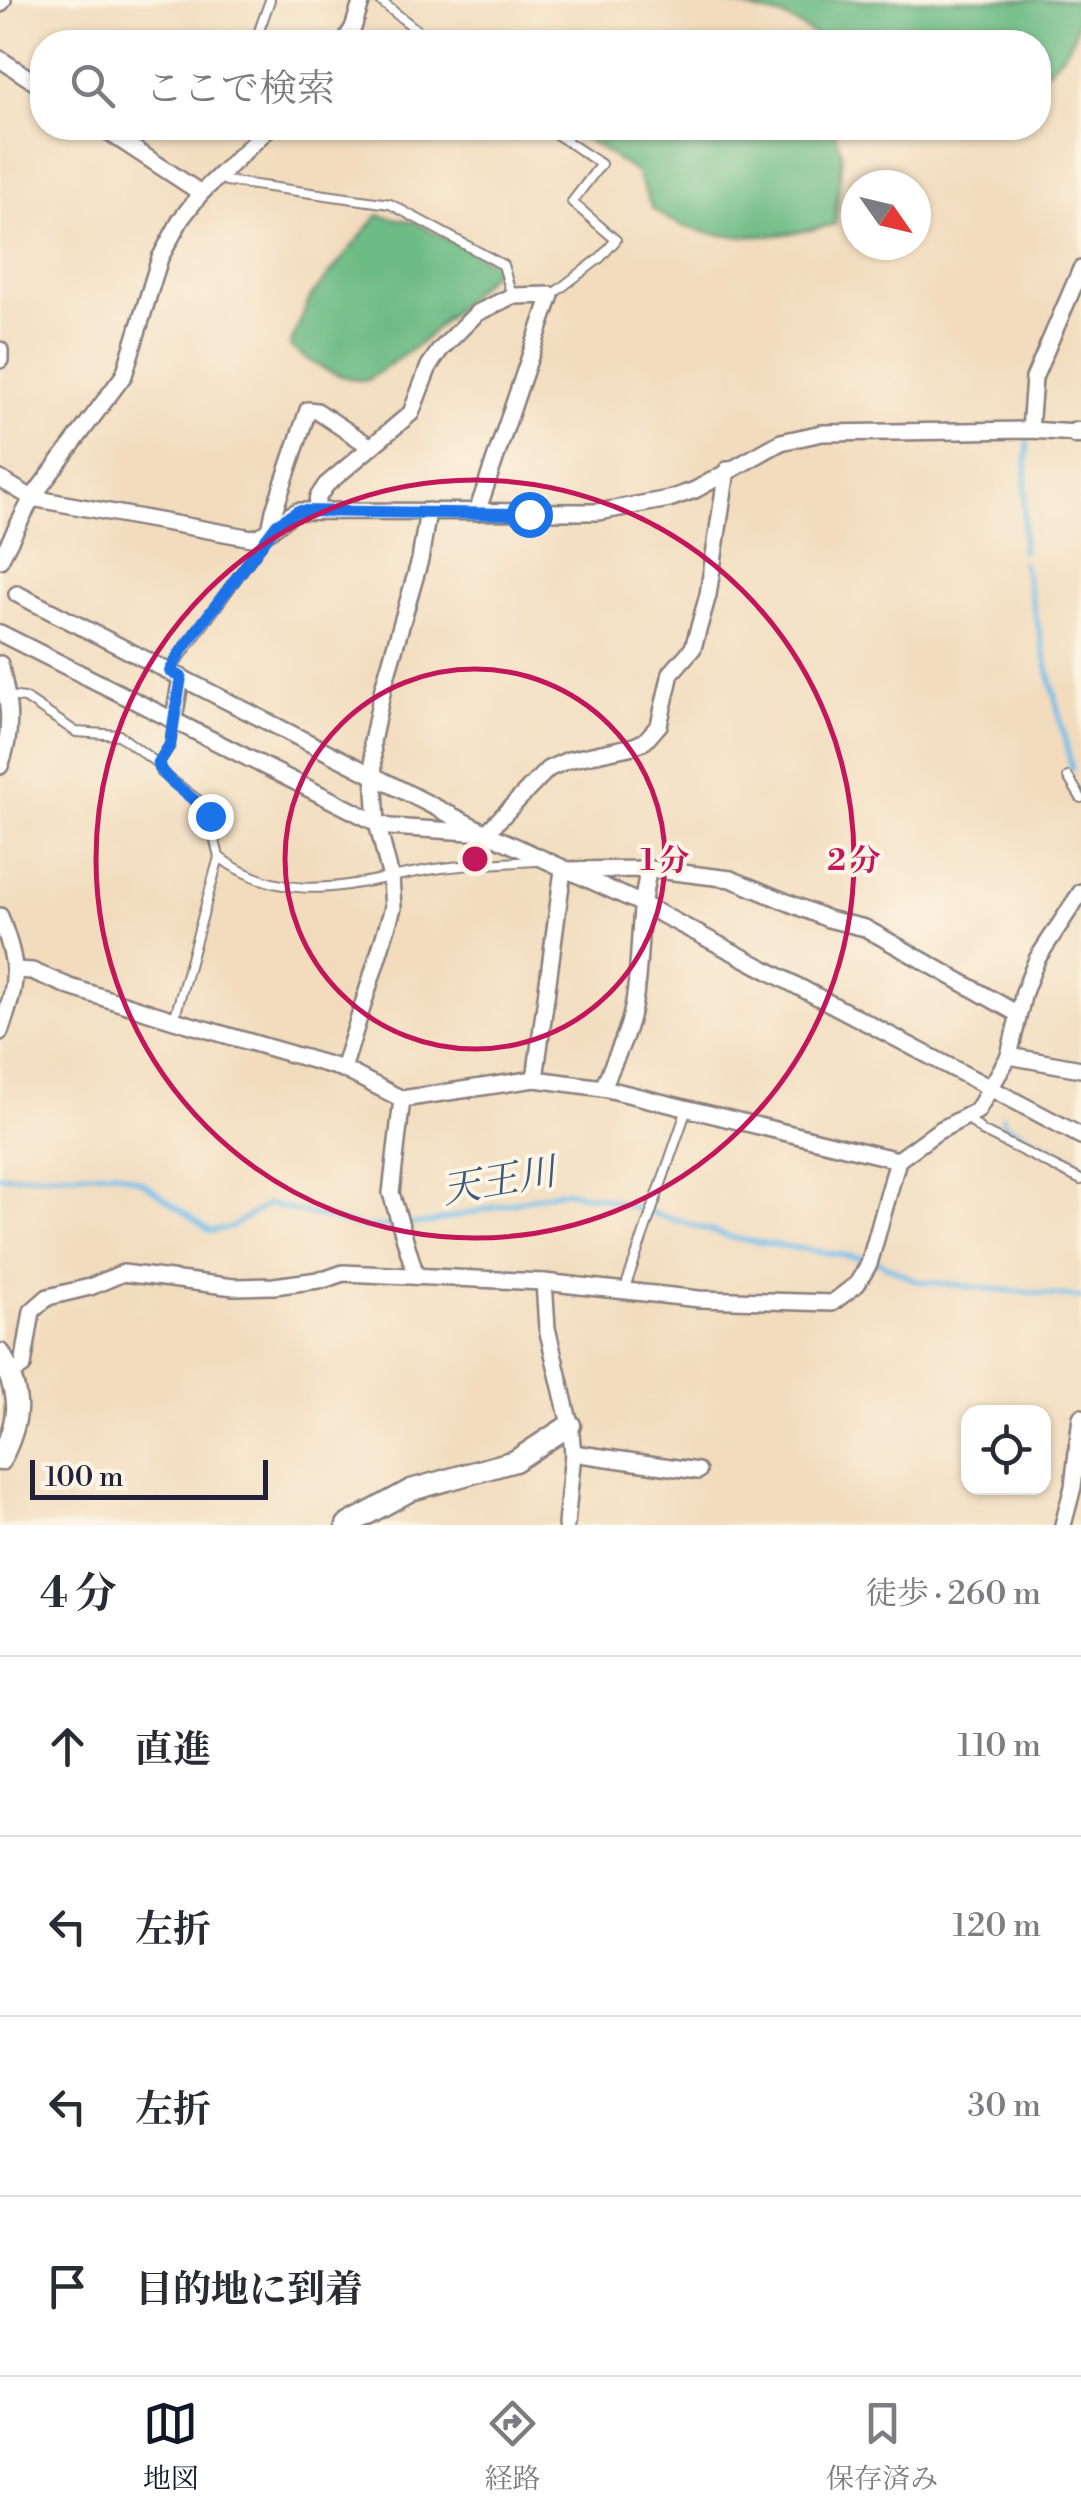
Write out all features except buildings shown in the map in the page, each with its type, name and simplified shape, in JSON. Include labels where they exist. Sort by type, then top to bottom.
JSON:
[{"type":"street","points":[[352,30],[362,0]]},
{"type":"street","points":[[0,59],[30,80]]},
{"type":"street","points":[[120,140],[200,193]]},
{"type":"street","points":[[0,560],[32,498],[58,459],[118,387],[167,243],[200,193],[256,140]]},
{"type":"street","points":[[1030,430],[1034,378],[1081,269]]},
{"type":"street","points":[[315,512],[326,485],[411,413],[429,366],[477,313],[512,296],[551,295],[477,512]]},
{"type":"street","points":[[0,350],[0,360]]},
{"type":"street","points":[[270,531],[308,410],[317,411],[370,447]]},
{"type":"street","points":[[0,478],[32,498],[252,538],[270,531],[298,511],[598,512],[669,499],[695,490],[782,442],[822,433],[1078,433]]},
{"type":"street","points":[[0,632],[377,823],[486,833],[548,770],[568,760],[634,746],[645,741],[659,725],[671,672],[696,639],[714,568],[727,470]]},
{"type":"street","points":[[343,1068],[393,908],[391,878],[377,823],[372,742],[383,688],[420,560],[428,511]]},
{"type":"street","points":[[16,594],[486,833],[640,903],[1081,1136]]},
{"type":"street","points":[[0,664],[10,725],[0,766]]},
{"type":"street","points":[[174,719],[176,674]]},
{"type":"street","points":[[564,870],[649,869],[731,879],[828,920],[865,928],[1018,1014]]},
{"type":"street","points":[[604,1088],[632,1010],[639,960],[640,903],[649,869]]},
{"type":"street","points":[[536,1079],[564,870]]},
{"type":"street","points":[[11,1374],[23,1366],[32,1311],[48,1296],[90,1287],[123,1273],[234,1287],[292,1284],[343,1273],[416,1276],[625,1288],[699,1299],[832,1303],[857,1284],[869,1264],[898,1160],[938,1131],[968,1118],[989,1090],[1009,1056],[1018,1014],[1038,959],[1080,896]]},
{"type":"street","points":[[0,916],[6,951],[16,970],[14,990],[0,1032]]},
{"type":"street","points":[[16,970],[32,971],[174,1020],[343,1068],[402,1099],[536,1079],[604,1088],[898,1160]]},
{"type":"street","points":[[1009,1056],[1081,1069]]},
{"type":"street","points":[[402,1099],[391,1194],[416,1276]]},
{"type":"street","points":[[544,1282],[547,1328],[573,1453],[566,1525]]},
{"type":"street","points":[[0,1354],[11,1374],[16,1399],[16,1430],[0,1460]]},
{"type":"street","points":[[1064,1525],[1081,1417]]},
{"type":"street","points":[[347,1525],[411,1490],[515,1461],[570,1425]]},
{"type":"street","points":[[573,1453],[698,1471]]},
{"type":"lane","points":[[259,30],[270,0]]},
{"type":"lane","points":[[378,0],[417,30]]},
{"type":"lane","points":[[551,295],[600,258],[616,240],[572,202],[601,164],[565,140]]},
{"type":"lane","points":[[216,176],[226,181],[390,204],[504,265],[512,296]]},
{"type":"lane","points":[[176,674],[270,531]]},
{"type":"lane","points":[[8,696],[25,698],[76,732],[120,734],[198,800],[210,816],[219,858],[174,1020]]},
{"type":"lane","points":[[158,764],[170,745],[174,719]]},
{"type":"lane","points":[[1068,777],[1081,798]]},
{"type":"lane","points":[[219,858],[266,884],[288,887],[358,884],[437,868],[541,860]]},
{"type":"lane","points":[[625,1288],[686,1109]]},
{"type":"lane","points":[[968,1118],[982,1131],[1081,1180]]},
{"type":"green space","points":[[715,0],[1079,0],[1070,44],[1051,66],[1051,30],[806,30],[784,17]]},
{"type":"green space","points":[[588,140],[837,140],[842,153],[835,224],[765,236],[716,234],[672,220],[652,208],[637,173]]},
{"type":"green space","points":[[378,215],[415,222],[499,266],[422,342],[366,381],[325,370],[290,346],[310,298]]},
{"type":"waterway","points":[[1022,552],[1028,440]]},
{"type":"waterway","points":[[1023,563],[1072,769]]},
{"type":"waterway","points":[[1003,1116],[1003,1123],[1081,1164]]},
{"type":"waterway","name":"天王川","points":[[0,1176],[116,1172],[142,1182],[210,1231],[230,1228],[268,1204],[366,1228],[429,1223],[561,1191],[599,1197],[737,1239],[875,1260],[916,1281],[1081,1298]]},
{"type":"route","points":[[210,816],[198,800],[161,772],[158,764],[170,745],[181,677],[170,671],[277,524],[298,511],[529,514]]}]
